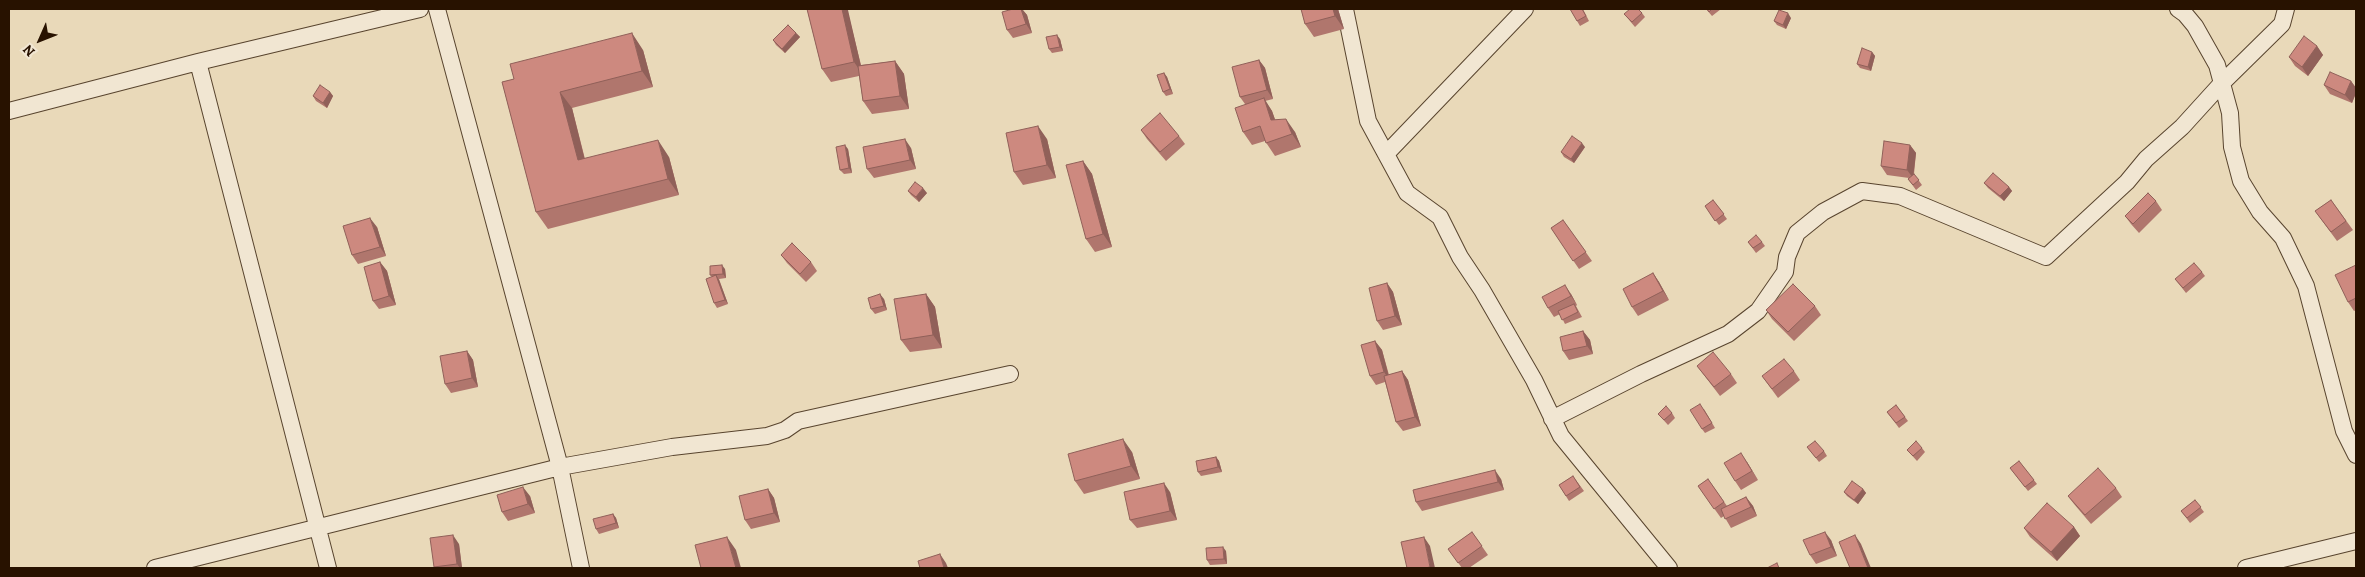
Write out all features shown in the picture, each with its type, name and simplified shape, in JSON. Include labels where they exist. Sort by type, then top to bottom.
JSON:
[{"type":"street","points":[[9,111],[198,62],[420,9]]},
{"type":"street","points":[[437,9],[560,467],[581,568]]},
{"type":"street","points":[[1345,9],[1368,121],[1407,193],[1440,217],[1460,257],[1482,290],[1534,380],[1561,436],[1669,568]]},
{"type":"street","points":[[1386,154],[1525,9]]},
{"type":"street","points":[[2178,9],[2195,26],[2217,65],[2230,113],[2232,147],[2242,182],[2260,212],[2283,238],[2306,286],[2344,431],[2356,455]]},
{"type":"street","points":[[1552,419],[1641,374],[1728,334],[1758,311],[1780,280],[1785,272],[1787,257],[1797,232],[1823,212],[1862,192],[1900,196],[2046,257],[2126,182],[2146,159],[2182,127],[2222,83],[2282,24],[2286,9]]},
{"type":"street","points":[[198,62],[328,568]]},
{"type":"street","points":[[155,568],[560,467],[672,447],[767,436],[785,430],[798,421],[1010,374]]},
{"type":"street","points":[[2246,568],[2356,541]]},
{"type":"building","points":[[807,9],[842,9],[854,62],[822,69]]},
{"type":"building","points":[[1021,9],[1026,24],[1007,30],[1002,12]]},
{"type":"building","points":[[1301,9],[1333,9],[1335,16],[1305,24]]},
{"type":"building","points":[[1570,9],[1582,9],[1586,16],[1577,21]]},
{"type":"building","points":[[1630,9],[1638,9],[1642,13],[1632,22],[1624,14]]},
{"type":"building","points":[[1779,10],[1788,13],[1783,25],[1774,21]]},
{"type":"building","points":[[788,25],[796,33],[782,49],[773,40]]},
{"type":"building","points":[[632,33],[642,71],[560,92],[578,160],[658,140],[668,179],[536,212],[502,82],[514,79],[510,64]]},
{"type":"building","points":[[1057,35],[1060,47],[1049,49],[1046,37]]},
{"type":"building","points":[[2304,36],[2317,46],[2302,67],[2289,57]]},
{"type":"building","points":[[1862,48],[1872,52],[1868,67],[1857,64]]},
{"type":"building","points":[[1259,60],[1267,90],[1240,97],[1232,67]]},
{"type":"building","points":[[895,61],[900,96],[863,101],[858,66]]},
{"type":"building","points":[[2330,72],[2351,81],[2345,95],[2324,85]]},
{"type":"building","points":[[1164,73],[1170,89],[1163,92],[1157,75]]},
{"type":"building","points":[[320,85],[330,92],[323,103],[313,96]]},
{"type":"building","points":[[1264,98],[1271,120],[1286,119],[1292,134],[1266,143],[1260,126],[1243,132],[1235,108]]},
{"type":"building","points":[[1160,113],[1179,136],[1160,152],[1141,130]]},
{"type":"building","points":[[1038,126],[1047,165],[1014,172],[1006,133]]},
{"type":"building","points":[[1572,136],[1582,143],[1571,159],[1561,152]]},
{"type":"building","points":[[905,139],[910,160],[867,169],[863,147]]},
{"type":"building","points":[[1884,141],[1910,145],[1907,170],[1881,166]]},
{"type":"building","points":[[845,145],[849,168],[840,170],[836,147]]},
{"type":"building","points":[[1083,161],[1103,234],[1086,239],[1066,165]]},
{"type":"building","points":[[1993,173],[2009,187],[2000,196],[1984,183]]},
{"type":"building","points":[[1914,174],[1919,180],[1913,185],[1908,179]]},
{"type":"building","points":[[915,182],[923,188],[916,197],[908,191]]},
{"type":"building","points":[[2148,193],[2156,201],[2133,224],[2125,216]]},
{"type":"building","points":[[1713,200],[1724,214],[1715,221],[1705,206]]},
{"type":"building","points":[[2331,200],[2346,221],[2331,232],[2315,211]]},
{"type":"building","points":[[370,218],[380,247],[352,255],[343,226]]},
{"type":"building","points":[[1563,220],[1586,252],[1573,261],[1551,228]]},
{"type":"building","points":[[1756,235],[1762,242],[1753,248],[1748,242]]},
{"type":"building","points":[[792,243],[811,262],[800,274],[781,255]]},
{"type":"building","points":[[380,262],[389,296],[373,301],[364,267]]},
{"type":"building","points":[[2194,263],[2202,272],[2183,288],[2175,279]]},
{"type":"building","points":[[722,265],[723,274],[710,275],[710,266]]},
{"type":"building","points":[[2356,265],[2356,298],[2348,302],[2335,275]]},
{"type":"building","points":[[1653,273],[1663,291],[1632,307],[1623,289]]},
{"type":"building","points":[[716,275],[725,300],[714,303],[706,279]]},
{"type":"building","points":[[1387,283],[1395,316],[1377,321],[1369,288]]},
{"type":"building","points":[[1793,284],[1815,306],[1788,332],[1766,310]]},
{"type":"building","points":[[1565,285],[1571,296],[1548,308],[1542,297]]},
{"type":"building","points":[[880,294],[884,306],[871,309],[868,298]]},
{"type":"building","points":[[926,294],[933,335],[901,340],[894,299]]},
{"type":"building","points":[[1574,304],[1578,312],[1562,320],[1558,311]]},
{"type":"building","points":[[1583,331],[1587,346],[1563,351],[1560,337]]},
{"type":"building","points":[[1375,341],[1384,372],[1370,376],[1361,345]]},
{"type":"building","points":[[467,351],[472,378],[445,384],[440,356]]},
{"type":"building","points":[[1713,352],[1731,374],[1714,387],[1697,366]]},
{"type":"building","points":[[1784,359],[1794,371],[1772,389],[1762,376]]},
{"type":"building","points":[[1402,371],[1415,417],[1396,422],[1384,376]]},
{"type":"building","points":[[1700,404],[1712,423],[1702,429],[1690,410]]},
{"type":"building","points":[[1896,405],[1905,417],[1896,423],[1887,412]]},
{"type":"building","points":[[1666,406],[1672,413],[1664,420],[1658,414]]},
{"type":"building","points":[[1123,439],[1131,466],[1075,481],[1068,454]]},
{"type":"building","points":[[1815,441],[1824,451],[1816,458],[1807,447]]},
{"type":"building","points":[[1916,441],[1922,448],[1913,456],[1907,450]]},
{"type":"building","points":[[1741,453],[1752,471],[1735,481],[1724,463]]},
{"type":"building","points":[[1216,457],[1218,467],[1198,472],[1196,461]]},
{"type":"building","points":[[2019,461],[2034,480],[2025,487],[2010,468]]},
{"type":"building","points":[[2098,468],[2116,488],[2085,515],[2068,496]]},
{"type":"building","points":[[1495,470],[1498,482],[1416,502],[1413,490]]},
{"type":"building","points":[[1573,476],[1580,487],[1566,496],[1559,485]]},
{"type":"building","points":[[1708,479],[1724,502],[1714,509],[1698,486]]},
{"type":"building","points":[[1852,481],[1863,489],[1854,500],[1844,492]]},
{"type":"building","points":[[1164,483],[1170,511],[1130,520],[1124,492]]},
{"type":"building","points":[[523,487],[528,504],[502,512],[497,495]]},
{"type":"building","points":[[768,489],[774,513],[745,520],[739,496]]},
{"type":"building","points":[[1746,497],[1751,507],[1725,519],[1721,509]]},
{"type":"building","points":[[2195,500],[2201,507],[2187,518],[2181,511]]},
{"type":"building","points":[[2047,503],[2074,527],[2051,552],[2024,528]]},
{"type":"building","points":[[613,514],[616,523],[596,529],[593,519]]},
{"type":"building","points":[[1472,532],[1482,546],[1458,563],[1448,549]]},
{"type":"building","points":[[1825,532],[1831,547],[1810,555],[1803,540]]},
{"type":"building","points":[[453,535],[457,564],[434,567],[430,538]]},
{"type":"building","points":[[1855,535],[1868,568],[1850,568],[1839,542]]},
{"type":"building","points":[[727,537],[736,568],[701,568],[695,545]]},
{"type":"building","points":[[1424,537],[1430,567],[1407,568],[1401,542]]},
{"type":"building","points":[[1223,547],[1224,559],[1207,560],[1206,548]]},
{"type":"building","points":[[940,554],[944,568],[920,568],[918,561]]},
{"type":"building","points":[[1777,563],[1779,568],[1767,568]]}]
